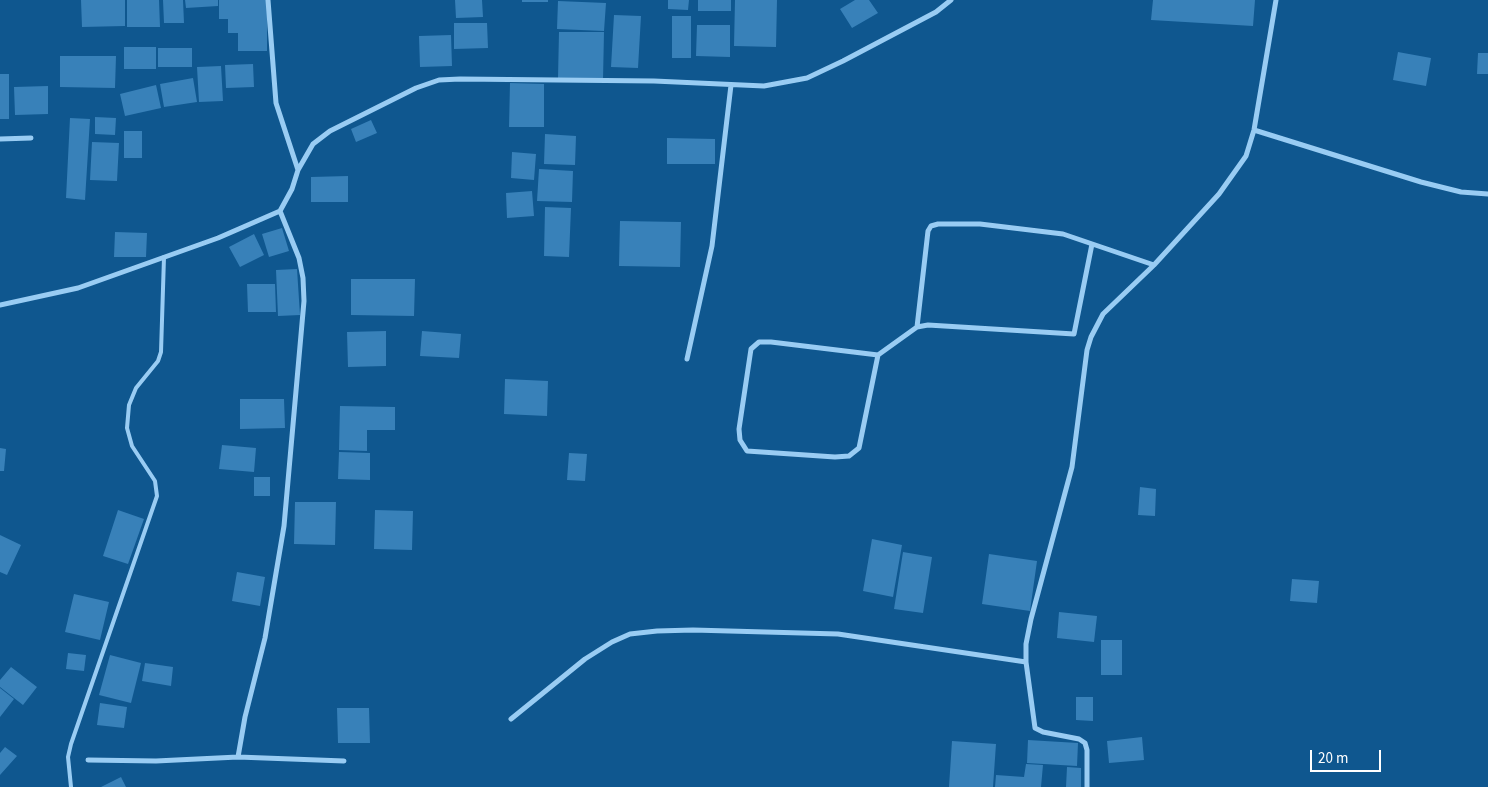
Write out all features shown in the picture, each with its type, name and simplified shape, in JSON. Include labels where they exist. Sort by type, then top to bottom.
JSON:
[{"type":"street","points":[[268,0],[276,103],[298,170]]},
{"type":"street","points":[[0,305],[78,288],[218,238],[280,211],[292,189],[298,170],[313,144],[330,130],[416,88],[439,80],[654,82],[764,86],[807,78],[936,12],[951,0]]},
{"type":"street","points":[[1087,787],[1087,750],[1085,743],[1043,732],[1035,728],[1026,662],[1026,644],[1072,467],[1087,350],[1103,314],[1154,265],[1219,194],[1246,156],[1254,130],[1276,0]]},
{"type":"street","points":[[687,360],[712,246],[731,85]]},
{"type":"street","points":[[1254,130],[1421,182],[1460,192],[1488,194]]},
{"type":"street","points":[[0,139],[31,138]]},
{"type":"street","points":[[238,757],[245,717],[265,638],[284,526],[304,301],[303,278],[298,258],[280,211]]},
{"type":"street","points":[[917,327],[928,231],[931,226],[938,224],[980,224],[1063,234],[1154,265]]},
{"type":"street","points":[[878,355],[859,448],[850,456],[835,457],[747,451],[740,440],[739,428],[751,349],[759,342],[878,355],[917,327],[928,325],[1074,334],[1092,244]]},
{"type":"street","points":[[511,720],[585,659],[612,642],[630,634],[693,630],[838,634],[1026,662]]},
{"type":"street","points":[[88,760],[156,761],[238,757],[344,761]]},
{"type":"lane","points":[[71,787],[68,757],[71,744],[157,496],[154,481],[132,446],[127,428],[129,405],[136,388],[158,361],[161,352],[164,257]]},
{"type":"building","points":[[81,0],[125,0],[125,26],[82,27]]},
{"type":"building","points":[[127,0],[159,0],[160,27],[127,27]]},
{"type":"building","points":[[163,0],[183,0],[184,23],[164,23]]},
{"type":"building","points":[[185,0],[218,0],[218,6],[186,8]]},
{"type":"building","points":[[219,0],[267,0],[267,51],[238,51],[238,33],[228,33],[228,19],[219,19]]},
{"type":"building","points":[[455,0],[482,0],[483,17],[456,18]]},
{"type":"building","points":[[522,0],[548,0],[548,2],[522,2]]},
{"type":"building","points":[[668,0],[689,0],[688,10],[668,9]]},
{"type":"building","points":[[698,0],[731,0],[731,11],[698,11]]},
{"type":"building","points":[[735,0],[777,0],[776,47],[734,46]]},
{"type":"building","points":[[855,0],[869,0],[878,13],[852,28],[840,9]]},
{"type":"building","points":[[1153,0],[1255,0],[1253,26],[1151,20]]},
{"type":"building","points":[[558,1],[606,3],[604,31],[557,29]]},
{"type":"building","points":[[614,15],[641,16],[638,68],[611,67]]},
{"type":"building","points":[[672,16],[691,16],[691,58],[672,58]]},
{"type":"building","points":[[454,23],[487,23],[488,48],[454,49]]},
{"type":"building","points":[[697,25],[730,25],[730,57],[696,56]]},
{"type":"building","points":[[559,32],[604,32],[603,80],[558,78]]},
{"type":"building","points":[[451,35],[452,66],[420,67],[419,36]]},
{"type":"building","points":[[124,47],[156,47],[156,69],[124,69]]},
{"type":"building","points":[[158,48],[192,48],[192,67],[158,67]]},
{"type":"building","points":[[1398,52],[1431,58],[1426,86],[1393,80]]},
{"type":"building","points":[[1478,53],[1488,53],[1488,74],[1477,74]]},
{"type":"building","points":[[60,56],[116,56],[115,88],[60,87]]},
{"type":"building","points":[[253,64],[254,87],[226,88],[225,65]]},
{"type":"building","points":[[221,66],[223,101],[199,102],[197,67]]},
{"type":"building","points":[[0,74],[9,74],[9,119],[0,119]]},
{"type":"building","points":[[193,78],[197,102],[164,107],[160,84]]},
{"type":"building","points":[[510,83],[544,84],[544,127],[509,127]]},
{"type":"building","points":[[156,85],[161,108],[125,116],[120,94]]},
{"type":"building","points":[[48,86],[48,114],[15,115],[14,87]]},
{"type":"building","points":[[95,117],[116,118],[115,135],[95,134]]},
{"type":"building","points":[[70,118],[90,119],[85,200],[66,198]]},
{"type":"building","points":[[371,120],[377,133],[356,142],[351,129]]},
{"type":"building","points":[[124,131],[142,131],[142,158],[124,158]]},
{"type":"building","points":[[545,134],[576,136],[575,165],[544,164]]},
{"type":"building","points":[[667,138],[715,139],[715,164],[667,164]]},
{"type":"building","points":[[92,142],[119,143],[117,181],[90,180]]},
{"type":"building","points":[[512,152],[536,154],[534,180],[511,178]]},
{"type":"building","points":[[539,169],[573,171],[572,202],[537,201]]},
{"type":"building","points":[[348,176],[348,202],[311,202],[311,177]]},
{"type":"building","points":[[532,191],[534,216],[507,218],[506,193]]},
{"type":"building","points":[[545,207],[571,208],[569,257],[544,256]]},
{"type":"building","points":[[620,221],[681,222],[680,267],[619,266]]},
{"type":"building","points":[[282,228],[289,251],[269,257],[262,234]]},
{"type":"building","points":[[115,232],[147,233],[146,257],[114,257]]},
{"type":"building","points":[[254,234],[264,255],[240,267],[229,247]]},
{"type":"building","points":[[297,269],[300,315],[278,316],[276,270]]},
{"type":"building","points":[[351,279],[415,279],[414,316],[351,315]]},
{"type":"building","points":[[247,284],[275,284],[276,312],[248,312]]},
{"type":"building","points":[[386,331],[386,366],[348,367],[347,332]]},
{"type":"building","points":[[422,331],[461,334],[459,358],[420,356]]},
{"type":"building","points":[[505,379],[548,381],[547,416],[504,414]]},
{"type":"building","points":[[240,399],[284,399],[285,428],[240,429]]},
{"type":"building","points":[[340,406],[395,407],[395,430],[367,430],[367,451],[339,450]]},
{"type":"building","points":[[222,445],[256,448],[254,472],[219,469]]},
{"type":"building","points":[[0,448],[6,449],[4,471],[0,471]]},
{"type":"building","points":[[339,452],[370,453],[370,480],[338,479]]},
{"type":"building","points":[[569,453],[587,454],[585,481],[567,480]]},
{"type":"building","points":[[254,477],[270,477],[270,496],[254,496]]},
{"type":"building","points":[[1140,487],[1156,489],[1155,516],[1138,515]]},
{"type":"building","points":[[295,502],[336,502],[335,545],[294,544]]},
{"type":"building","points":[[118,510],[144,519],[128,564],[103,556]]},
{"type":"building","points":[[375,510],[413,511],[412,550],[374,549]]},
{"type":"building","points":[[0,535],[21,545],[7,575],[0,572]]},
{"type":"building","points":[[872,539],[902,545],[893,597],[863,591]]},
{"type":"building","points":[[903,552],[932,557],[923,613],[894,609]]},
{"type":"building","points":[[989,554],[1037,561],[1030,611],[982,604]]},
{"type":"building","points":[[237,572],[265,577],[260,606],[232,601]]},
{"type":"building","points":[[1292,579],[1319,581],[1317,603],[1290,601]]},
{"type":"building","points":[[74,594],[109,602],[100,640],[65,632]]},
{"type":"building","points":[[1059,612],[1097,616],[1094,642],[1057,638]]},
{"type":"building","points":[[1101,640],[1122,640],[1122,675],[1101,675]]},
{"type":"building","points":[[68,653],[86,655],[84,671],[66,669]]},
{"type":"building","points":[[110,655],[141,663],[131,703],[99,695]]},
{"type":"building","points":[[145,663],[173,667],[171,686],[142,681]]},
{"type":"building","points":[[11,667],[37,687],[23,705],[0,687],[0,680]]},
{"type":"building","points":[[0,688],[14,699],[0,717]]},
{"type":"building","points":[[1076,697],[1093,697],[1093,721],[1076,720]]},
{"type":"building","points":[[100,703],[127,707],[124,728],[97,725]]},
{"type":"building","points":[[337,708],[369,708],[370,743],[338,743]]},
{"type":"building","points":[[1142,737],[1144,760],[1109,763],[1107,741]]},
{"type":"building","points":[[1028,740],[1078,743],[1077,766],[1027,763]]},
{"type":"building","points":[[952,741],[996,744],[993,787],[949,787]]},
{"type":"building","points":[[5,747],[17,756],[0,775],[0,753]]},
{"type":"building","points":[[1026,764],[1043,765],[1041,787],[995,787],[996,775],[1024,777]]},
{"type":"building","points":[[1067,767],[1081,768],[1081,787],[1066,787]]},
{"type":"building","points":[[121,777],[126,787],[101,787]]}]
